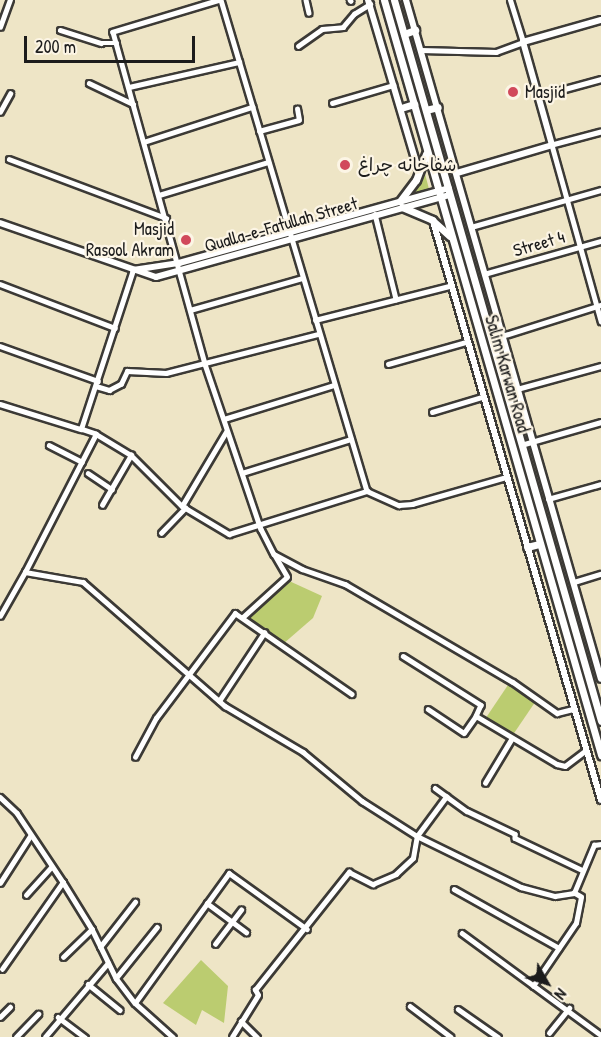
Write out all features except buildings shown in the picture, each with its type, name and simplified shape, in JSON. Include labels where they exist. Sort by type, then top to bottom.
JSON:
[{"type":"main road","name":"Salim Karwan Road","points":[[384,0],[438,195],[601,755]]},
{"type":"main road","name":"Salim Karwan Road","points":[[394,0],[601,721]]},
{"type":"main road","points":[[404,34],[415,30]]},
{"type":"main road","points":[[401,108],[414,104]]},
{"type":"main road","points":[[426,110],[438,107]]},
{"type":"main road","points":[[427,152],[419,174],[401,204],[432,220],[452,238]]},
{"type":"main road","points":[[527,547],[539,544]]},
{"type":"main road","points":[[559,611],[568,610]]},
{"type":"street","points":[[0,27],[10,0]]},
{"type":"street","points":[[243,617],[287,577],[259,525],[205,364],[133,104],[115,28],[221,0],[318,334],[367,491]]},
{"type":"street","points":[[306,0],[309,13]]},
{"type":"street","points":[[405,0],[438,107],[548,500],[601,679]]},
{"type":"street","points":[[510,0],[539,96],[565,200],[599,306],[601,321]]},
{"type":"street","points":[[298,46],[322,29],[343,27],[369,2],[419,174]]},
{"type":"street","points":[[421,50],[496,52],[601,20]]},
{"type":"street","points":[[60,30],[101,43],[117,43]]},
{"type":"street","points":[[129,87],[239,62]]},
{"type":"street","points":[[539,96],[601,79]]},
{"type":"street","points":[[89,83],[133,104]]},
{"type":"street","points":[[332,103],[393,85]]},
{"type":"street","points":[[0,112],[10,94]]},
{"type":"street","points":[[144,142],[252,107]]},
{"type":"street","points":[[259,131],[299,120],[297,109]]},
{"type":"street","points":[[457,173],[601,132]]},
{"type":"street","points":[[9,159],[166,218]]},
{"type":"street","points":[[159,195],[268,162]]},
{"type":"street","points":[[471,227],[601,190]]},
{"type":"street","name":"Qualla-e-Fatullah Street","points":[[0,223],[156,277],[179,267],[289,232],[450,191]]},
{"type":"street","name":"Qualla-e-Fatullah Street","points":[[179,267],[291,242],[401,204]]},
{"type":"street","points":[[375,214],[396,299]]},
{"type":"street","points":[[432,220],[449,286],[601,800]]},
{"type":"street","name":"Street 4","points":[[484,274],[601,241]]},
{"type":"street","points":[[81,429],[133,270]]},
{"type":"street","points":[[190,310],[302,278]]},
{"type":"street","points":[[0,284],[115,328]]},
{"type":"street","points":[[315,320],[449,286]]},
{"type":"street","points":[[502,336],[599,306]]},
{"type":"street","points":[[0,346],[97,383],[109,390],[121,384],[127,371],[166,373],[318,334]]},
{"type":"street","points":[[388,364],[466,342]]},
{"type":"street","points":[[517,389],[601,366]]},
{"type":"street","points":[[224,419],[334,385]]},
{"type":"street","points":[[432,412],[482,397]]},
{"type":"street","points":[[0,404],[96,434],[131,455],[184,507],[229,534],[367,491],[399,505],[412,504],[506,477]]},
{"type":"street","points":[[521,445],[601,422]]},
{"type":"street","points":[[161,533],[184,507],[226,429]]},
{"type":"street","points":[[0,616],[96,434]]},
{"type":"street","points":[[242,473],[351,439]]},
{"type":"street","points":[[49,445],[82,462]]},
{"type":"street","points":[[102,505],[131,455]]},
{"type":"street","points":[[88,473],[112,489]]},
{"type":"street","points":[[548,500],[601,484]]},
{"type":"street","points":[[274,554],[302,569],[345,584],[513,682],[557,713],[573,709]]},
{"type":"street","points":[[25,572],[83,582],[219,701],[303,752],[362,801],[417,836],[521,887],[555,896],[574,893],[581,897],[576,923],[533,986]]},
{"type":"street","points":[[574,582],[601,574]]},
{"type":"street","points":[[135,757],[156,718],[235,613],[352,694]]},
{"type":"street","points":[[219,701],[264,633]]},
{"type":"street","points":[[403,656],[481,705],[464,733],[428,709]]},
{"type":"street","points":[[476,716],[565,766],[586,750]]},
{"type":"street","points":[[485,783],[512,738]]},
{"type":"street","points":[[435,788],[446,797],[515,834],[515,838],[582,870]]},
{"type":"street","points":[[232,1037],[258,995],[255,990],[307,929],[349,872],[373,884],[391,877],[413,858],[417,836],[446,797]]},
{"type":"street","points":[[0,807],[2,799]]},
{"type":"street","points":[[2,799],[63,882],[92,929],[116,978],[135,1003],[173,1037]]},
{"type":"street","points":[[0,883],[30,836]]},
{"type":"street","points":[[574,893],[594,845],[601,844]]},
{"type":"street","points":[[26,895],[51,867]]},
{"type":"street","points":[[135,1003],[231,873],[307,929]]},
{"type":"street","points":[[2,969],[63,882]]},
{"type":"street","points":[[454,889],[559,948]]},
{"type":"street","points":[[100,947],[135,902]]},
{"type":"street","points":[[207,903],[246,932]]},
{"type":"street","points":[[215,944],[241,910]]},
{"type":"street","points":[[116,978],[157,927]]},
{"type":"street","points":[[63,957],[92,929]]},
{"type":"street","points":[[462,933],[533,986],[569,1008],[601,1035]]},
{"type":"street","points":[[46,1036],[58,1017],[108,963]]},
{"type":"street","points":[[88,984],[120,1010]]},
{"type":"street","points":[[410,1006],[451,1037]]},
{"type":"street","points":[[0,1017],[10,1007]]},
{"type":"street","points":[[549,1033],[569,1008]]},
{"type":"street","points":[[458,1009],[498,1037]]},
{"type":"street","points":[[16,1037],[38,1014]]},
{"type":"street","points":[[58,1017],[85,1037]]},
{"type":"street","points":[[241,1021],[257,1037]]},
{"type":"green space","points":[[424,170],[429,189],[408,196],[419,182]]},
{"type":"green space","points":[[287,580],[322,596],[313,618],[283,644],[246,618]]},
{"type":"green space","points":[[510,682],[537,700],[512,736],[486,718]]},
{"type":"green space","points":[[201,960],[228,986],[224,1023],[202,1010],[196,1025],[163,1003]]},
{"type":"place","name":"Masjid","points":[[513,92]]},
{"type":"place","name":"شفاخانه چراغ","points":[[345,165]]},
{"type":"place","name":"Masjid Rasool Akram","points":[[186,240]]}]
